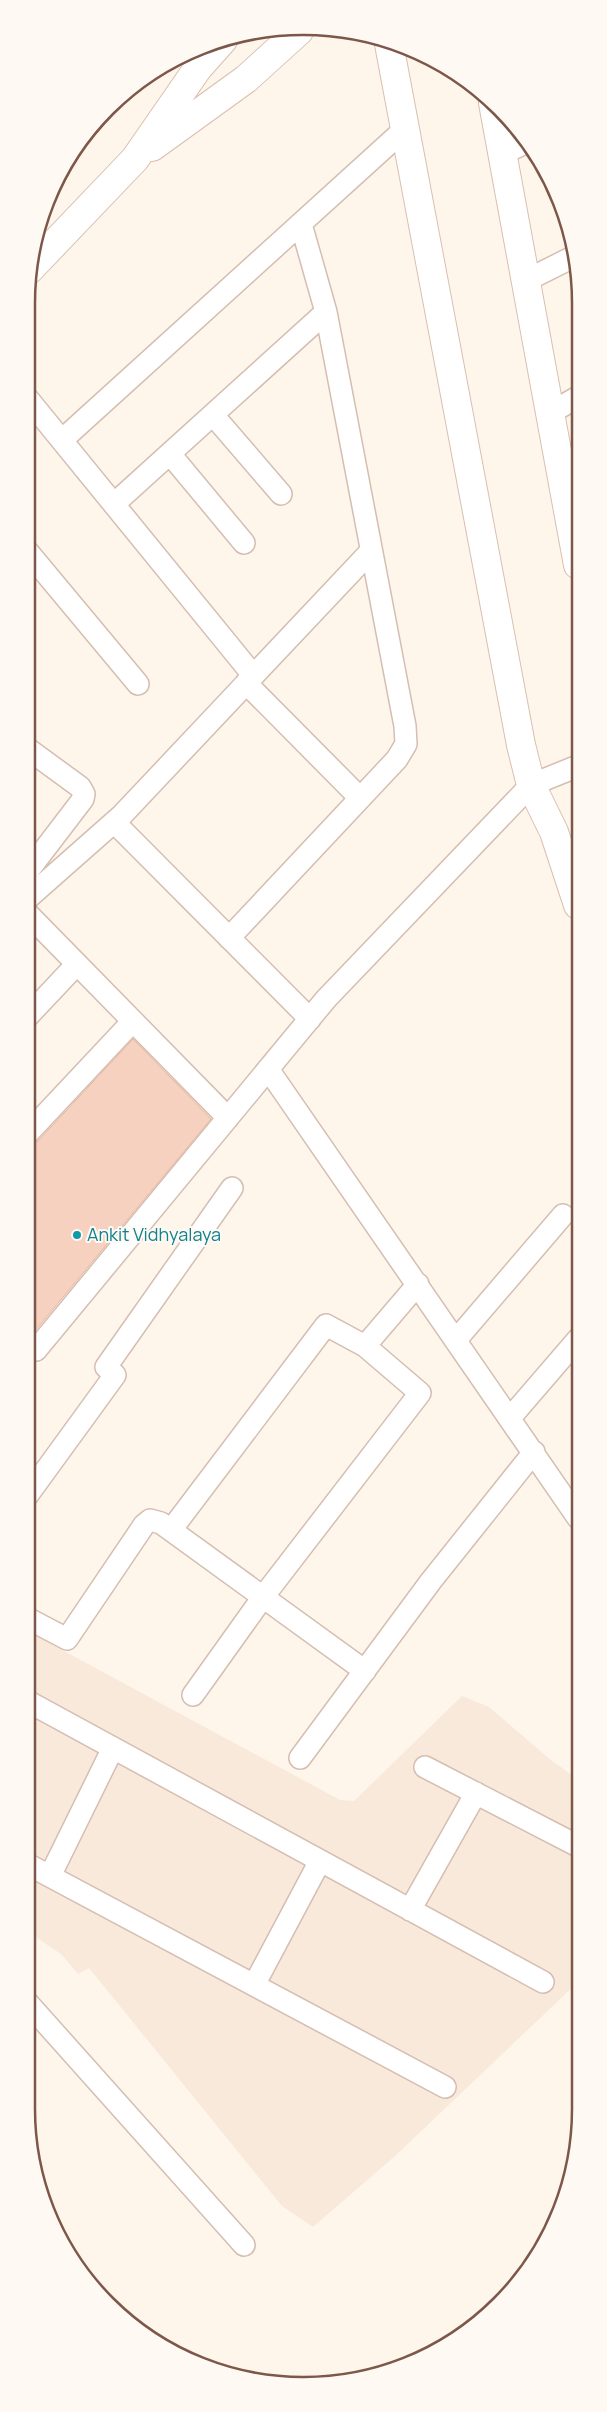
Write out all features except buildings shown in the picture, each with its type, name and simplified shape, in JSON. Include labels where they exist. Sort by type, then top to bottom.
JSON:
[{"type":"street","points":[[38,260],[135,159],[246,79],[294,36]]},
{"type":"street","points":[[390,49],[521,745],[531,785],[554,832],[572,887]]},
{"type":"street","points":[[135,159],[193,63],[206,53]]},
{"type":"street","points":[[501,122],[513,148],[525,281],[550,413],[572,509]]},
{"type":"street","points":[[62,440],[406,128]]},
{"type":"street","points":[[229,938],[397,759],[406,744],[405,726],[326,312],[302,224]]},
{"type":"street","points":[[525,281],[568,259]]},
{"type":"street","points":[[114,504],[326,312]]},
{"type":"street","points":[[550,413],[572,400]]},
{"type":"street","points":[[35,407],[114,504],[249,679],[360,798]]},
{"type":"street","points":[[213,415],[280,494]]},
{"type":"street","points":[[170,454],[244,542]]},
{"type":"street","points":[[35,906],[371,551]]},
{"type":"street","points":[[35,560],[138,684]]},
{"type":"street","points":[[35,754],[80,787],[84,794],[83,799],[35,862]]},
{"type":"street","points":[[35,1349],[326,999],[531,785],[572,768]]},
{"type":"street","points":[[114,822],[310,1019]]},
{"type":"street","points":[[35,918],[228,1118]]},
{"type":"street","points":[[35,1009],[77,964]]},
{"type":"street","points":[[35,1126],[133,1021]]},
{"type":"street","points":[[268,1069],[572,1509]]},
{"type":"street","points":[[35,1485],[115,1375],[106,1367],[232,1188]]},
{"type":"street","points":[[456,1340],[563,1215]]},
{"type":"street","points":[[365,1346],[418,1284]]},
{"type":"street","points":[[171,1530],[326,1325],[365,1346],[420,1393],[263,1597],[193,1695]]},
{"type":"street","points":[[510,1418],[572,1345]]},
{"type":"street","points":[[300,1758],[431,1581],[534,1452]]},
{"type":"street","points":[[35,1622],[67,1639],[144,1525],[150,1520],[161,1523],[171,1530],[365,1671]]},
{"type":"street","points":[[35,1706],[543,1982]]},
{"type":"street","points":[[50,1876],[113,1748]]},
{"type":"street","points":[[425,1767],[572,1843]]},
{"type":"street","points":[[410,1910],[476,1793]]},
{"type":"street","points":[[254,1985],[320,1861]]},
{"type":"street","points":[[35,1868],[445,2087]]},
{"type":"street","points":[[35,2011],[244,2244]]},
{"type":"shaded area","points":[[35,1635],[340,1800],[354,1801],[462,1696],[489,1707],[552,1761],[572,1775],[572,1988],[395,2156],[313,2227],[282,2206],[89,1968],[78,1974],[61,1954],[35,1937]]},
{"type":"place","name":"Ankit Vidhyalaya","points":[[77,1235]]}]
